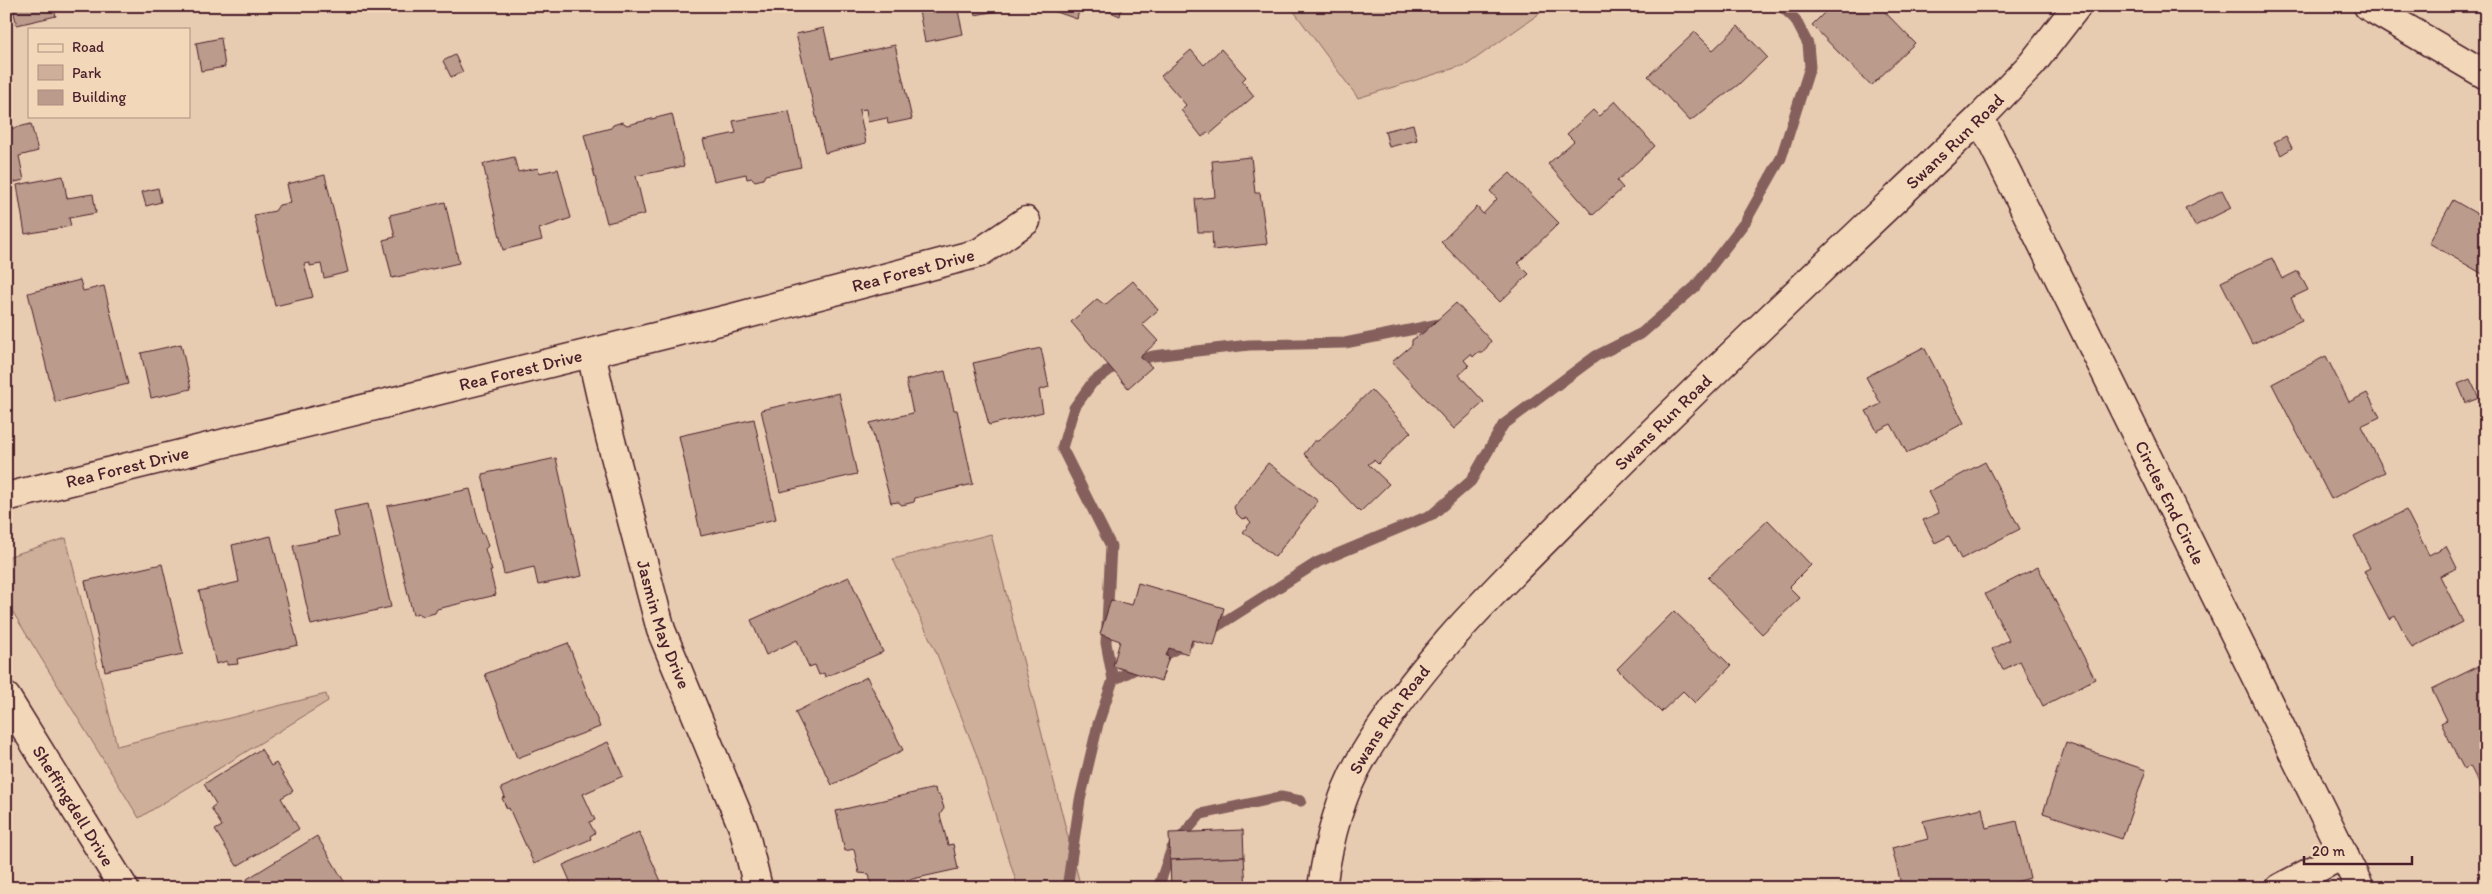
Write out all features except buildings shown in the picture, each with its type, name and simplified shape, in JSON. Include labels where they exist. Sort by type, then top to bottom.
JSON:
[{"type":"street","name":"Swans Run Road","points":[[1322,888],[1341,806],[1346,789],[1358,765],[1398,702],[1452,634],[1636,448],[1980,118],[2032,64],[2077,6]]},
{"type":"street","points":[[2368,6],[2486,76]]},
{"type":"street","name":"Circles End Circle","points":[[1980,118],[2360,888]]},
{"type":"street","name":"Rea Forest Drive","points":[[6,497],[591,353],[979,253],[1026,221]]},
{"type":"street","name":"Jasmin May Drive","points":[[591,353],[610,437],[661,630],[744,830],[758,888]]},
{"type":"street","name":"Sheffingdell Drive","points":[[6,697],[124,888]]},
{"type":"street","points":[[2280,888],[2344,854]]},
{"type":"green space","points":[[1290,6],[1550,6],[1468,64],[1358,98]]},
{"type":"green space","points":[[991,534],[1081,888],[1018,888],[977,756],[936,652],[893,559]]},
{"type":"green space","points":[[66,538],[117,746],[326,694],[328,701],[139,818],[6,601],[6,563],[10,556]]},
{"type":"waterway","points":[[1208,632],[1318,562],[1433,514],[1471,481],[1503,425],[1596,356],[1642,333],[1695,287],[1745,222],[1781,158],[1810,67],[1808,44],[1795,19],[1781,6]]},
{"type":"waterway","points":[[1067,888],[1080,800],[1098,724],[1113,680],[1106,643],[1111,546],[1062,448],[1074,408],[1092,383],[1116,365],[1153,356],[1249,345],[1345,343],[1439,324]]},
{"type":"waterway","points":[[1113,680],[1188,643]]},
{"type":"waterway","points":[[1158,888],[1172,848],[1201,814],[1281,797],[1301,801]]}]
